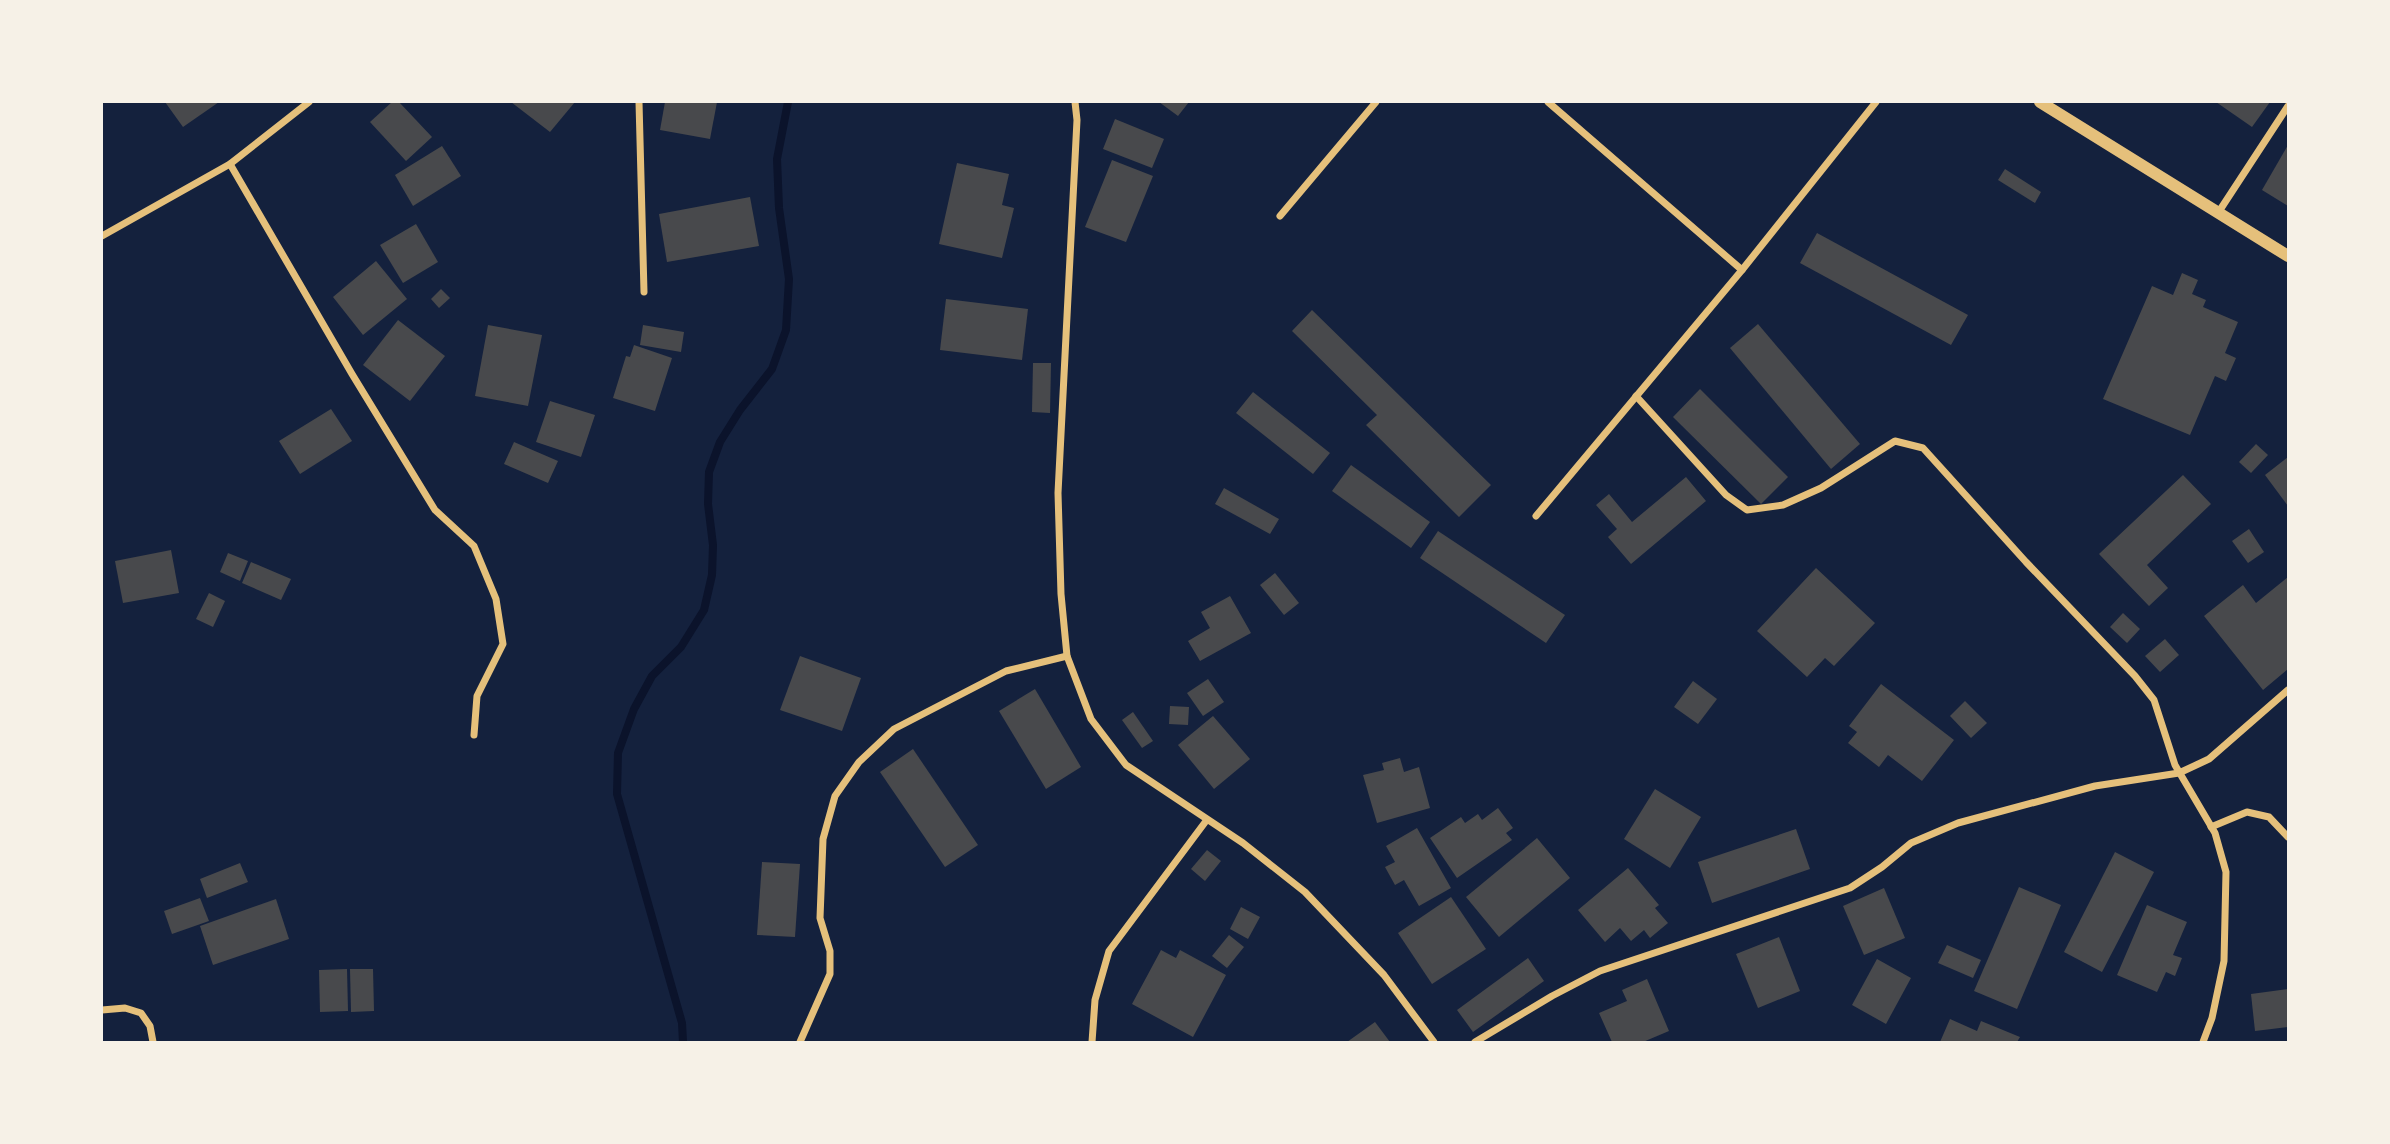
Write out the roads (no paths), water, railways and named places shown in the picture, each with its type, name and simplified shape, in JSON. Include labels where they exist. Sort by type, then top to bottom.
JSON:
[{"type":"street","points":[[102,236],[230,164],[309,102]]},
{"type":"street","points":[[639,102],[644,292]]},
{"type":"street","points":[[1076,102],[1058,493],[1061,594],[1068,656],[1091,719],[1126,765],[1242,844],[1304,892],[1384,975],[1434,1042]]},
{"type":"street","points":[[1280,216],[1376,102]]},
{"type":"street","points":[[1548,102],[1742,270]]},
{"type":"street","points":[[1536,516],[1742,270],[1876,102]]},
{"type":"street","points":[[2040,102],[2288,256]]},
{"type":"street","points":[[2218,214],[2288,106]]},
{"type":"street","points":[[230,164],[435,510],[474,546],[496,599],[503,644],[477,696],[474,734]]},
{"type":"street","points":[[1636,396],[1726,495],[1747,510],[1783,505],[1821,488],[1895,440],[1923,448],[2141,684],[2154,700],[2179,773],[2211,827],[2225,872],[2224,961],[2212,1018],[2203,1042]]},
{"type":"street","points":[[800,1042],[830,974],[830,951],[820,918],[822,838],[835,796],[859,762],[894,729],[1006,671],[1068,656]]},
{"type":"street","points":[[1475,1042],[1600,971],[1850,888],[1911,843],[1958,823],[2095,786],[2179,773],[2209,759],[2288,690]]},
{"type":"street","points":[[2211,827],[2247,812],[2269,817],[2288,837]]},
{"type":"street","points":[[1092,1042],[1095,1000],[1109,951],[1206,821]]},
{"type":"street","points":[[102,1010],[125,1008],[141,1013],[150,1026],[153,1042]]},
{"type":"waterway","points":[[683,1042],[682,1023],[617,794],[618,753],[634,709],[652,676],[681,647],[704,610],[712,575],[709,472],[720,442],[740,410],[772,369],[786,330],[789,279],[779,208],[777,159],[788,102]]}]
